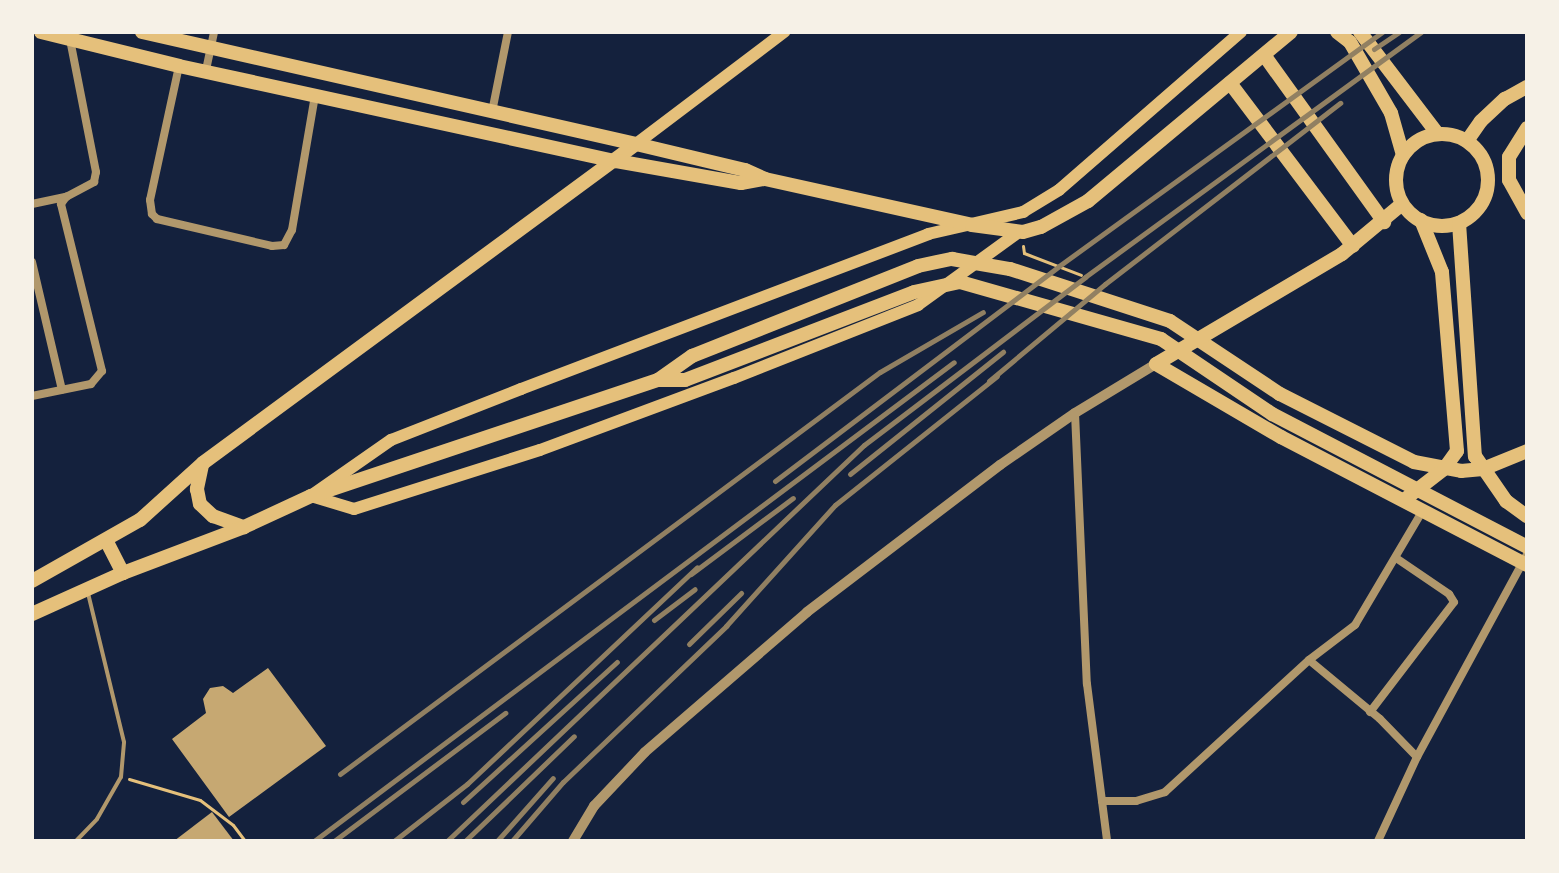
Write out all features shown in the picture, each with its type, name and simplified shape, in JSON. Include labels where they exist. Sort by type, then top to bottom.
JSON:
[{"type":"main road","points":[[41,32],[179,66],[616,161],[741,183],[765,179]]},
{"type":"main road","points":[[142,32],[636,144],[745,170],[765,179],[972,225],[1021,232]]},
{"type":"main road","points":[[32,581],[107,542],[140,520],[203,463],[616,161],[784,32]]},
{"type":"main road","points":[[311,496],[391,440],[928,234],[1023,212],[1059,190],[1241,32]]},
{"type":"main road","points":[[1337,32],[1357,35],[1437,133]]},
{"type":"main road","points":[[311,496],[354,509],[540,450],[719,384],[918,305],[1021,232],[1041,227],[1088,201],[1288,34]]},
{"type":"main road","points":[[1357,35],[1391,113],[1403,155],[1396,184],[1402,204],[1421,220],[1439,257],[1457,451],[1444,469],[1404,500]]},
{"type":"main road","points":[[1264,55],[1384,222]]},
{"type":"main road","points":[[1230,83],[1353,246]]},
{"type":"main road","points":[[1467,141],[1493,110],[1527,87]]},
{"type":"main road","points":[[1493,110],[1527,97]]},
{"type":"main road","points":[[1527,128],[1509,157],[1509,180],[1527,213]]},
{"type":"main road","points":[[1403,155],[1423,136],[1437,133],[1456,135],[1467,141],[1484,159],[1488,188],[1473,215],[1459,223],[1444,226],[1421,220]]},
{"type":"main road","points":[[1509,157],[1527,143]]},
{"type":"main road","points":[[1402,204],[1353,246],[1156,364],[1281,437],[1525,561]]},
{"type":"main road","points":[[1459,223],[1475,456],[1506,501],[1527,516]]},
{"type":"main road","points":[[32,614],[123,573],[244,527],[311,496],[658,380],[692,356],[883,283],[918,266],[952,259],[987,263],[1170,321],[1280,394],[1414,462],[1461,471],[1483,469],[1527,451]]},
{"type":"main road","points":[[658,380],[685,380],[934,285],[960,282],[1161,339],[1272,414],[1527,547]]},
{"type":"main road","points":[[203,463],[197,489],[200,504],[213,516],[244,527]]},
{"type":"main road","points":[[107,542],[123,573]]},
{"type":"street","points":[[206,70],[214,32]]},
{"type":"street","points":[[492,112],[508,32]]},
{"type":"street","points":[[32,204],[66,197],[89,187],[96,172],[70,39]]},
{"type":"street","points":[[179,66],[150,200],[152,214],[157,219],[272,246],[284,245],[292,230],[316,94]]},
{"type":"street","points":[[32,396],[91,384],[102,371],[62,209],[66,197]]},
{"type":"street","points":[[32,262],[62,390]]},
{"type":"street","points":[[573,841],[594,806],[691,708],[807,612],[1075,413],[1156,364]]},
{"type":"street","points":[[1075,413],[1087,684],[1107,841]]},
{"type":"street","points":[[1102,801],[1136,801],[1165,792],[1309,660],[1355,625],[1423,510]]},
{"type":"street","points":[[1370,712],[1454,602],[1449,594],[1396,558]]},
{"type":"street","points":[[1378,841],[1417,757],[1459,686],[1525,561]]},
{"type":"street","points":[[1309,660],[1417,757]]},
{"type":"lane","points":[[76,841],[97,819],[121,777],[124,742],[87,590]]},
{"type":"path","points":[[121,777],[200,800],[233,825],[245,841]]},
{"type":"building","points":[[268,668],[326,746],[229,817],[172,739],[206,713],[203,699],[210,688],[223,686],[233,693]]},
{"type":"building","points":[[212,812],[234,841],[174,841]]},
{"type":"railway","points":[[775,481],[1059,266],[1382,32]]},
{"type":"railway","points":[[1374,49],[1399,32]]},
{"type":"railway","points":[[447,841],[864,445],[1085,277],[1421,32]]},
{"type":"railway","points":[[989,381],[1105,284],[1340,103]]},
{"type":"railway","points":[[340,774],[880,372],[983,312]]},
{"type":"railway","points":[[850,474],[1003,352]]},
{"type":"railway","points":[[314,841],[954,362]]},
{"type":"railway","points":[[512,841],[563,782],[726,626],[835,505],[997,376]]},
{"type":"railway","points":[[691,574],[793,498]]},
{"type":"railway","points":[[394,841],[467,784],[697,567]]},
{"type":"railway","points":[[654,620],[695,589]]},
{"type":"railway","points":[[689,644],[741,593]]},
{"type":"railway","points":[[463,802],[617,662]]},
{"type":"railway","points":[[334,841],[505,713]]},
{"type":"railway","points":[[465,841],[574,736]]},
{"type":"railway","points":[[497,841],[553,778]]}]
